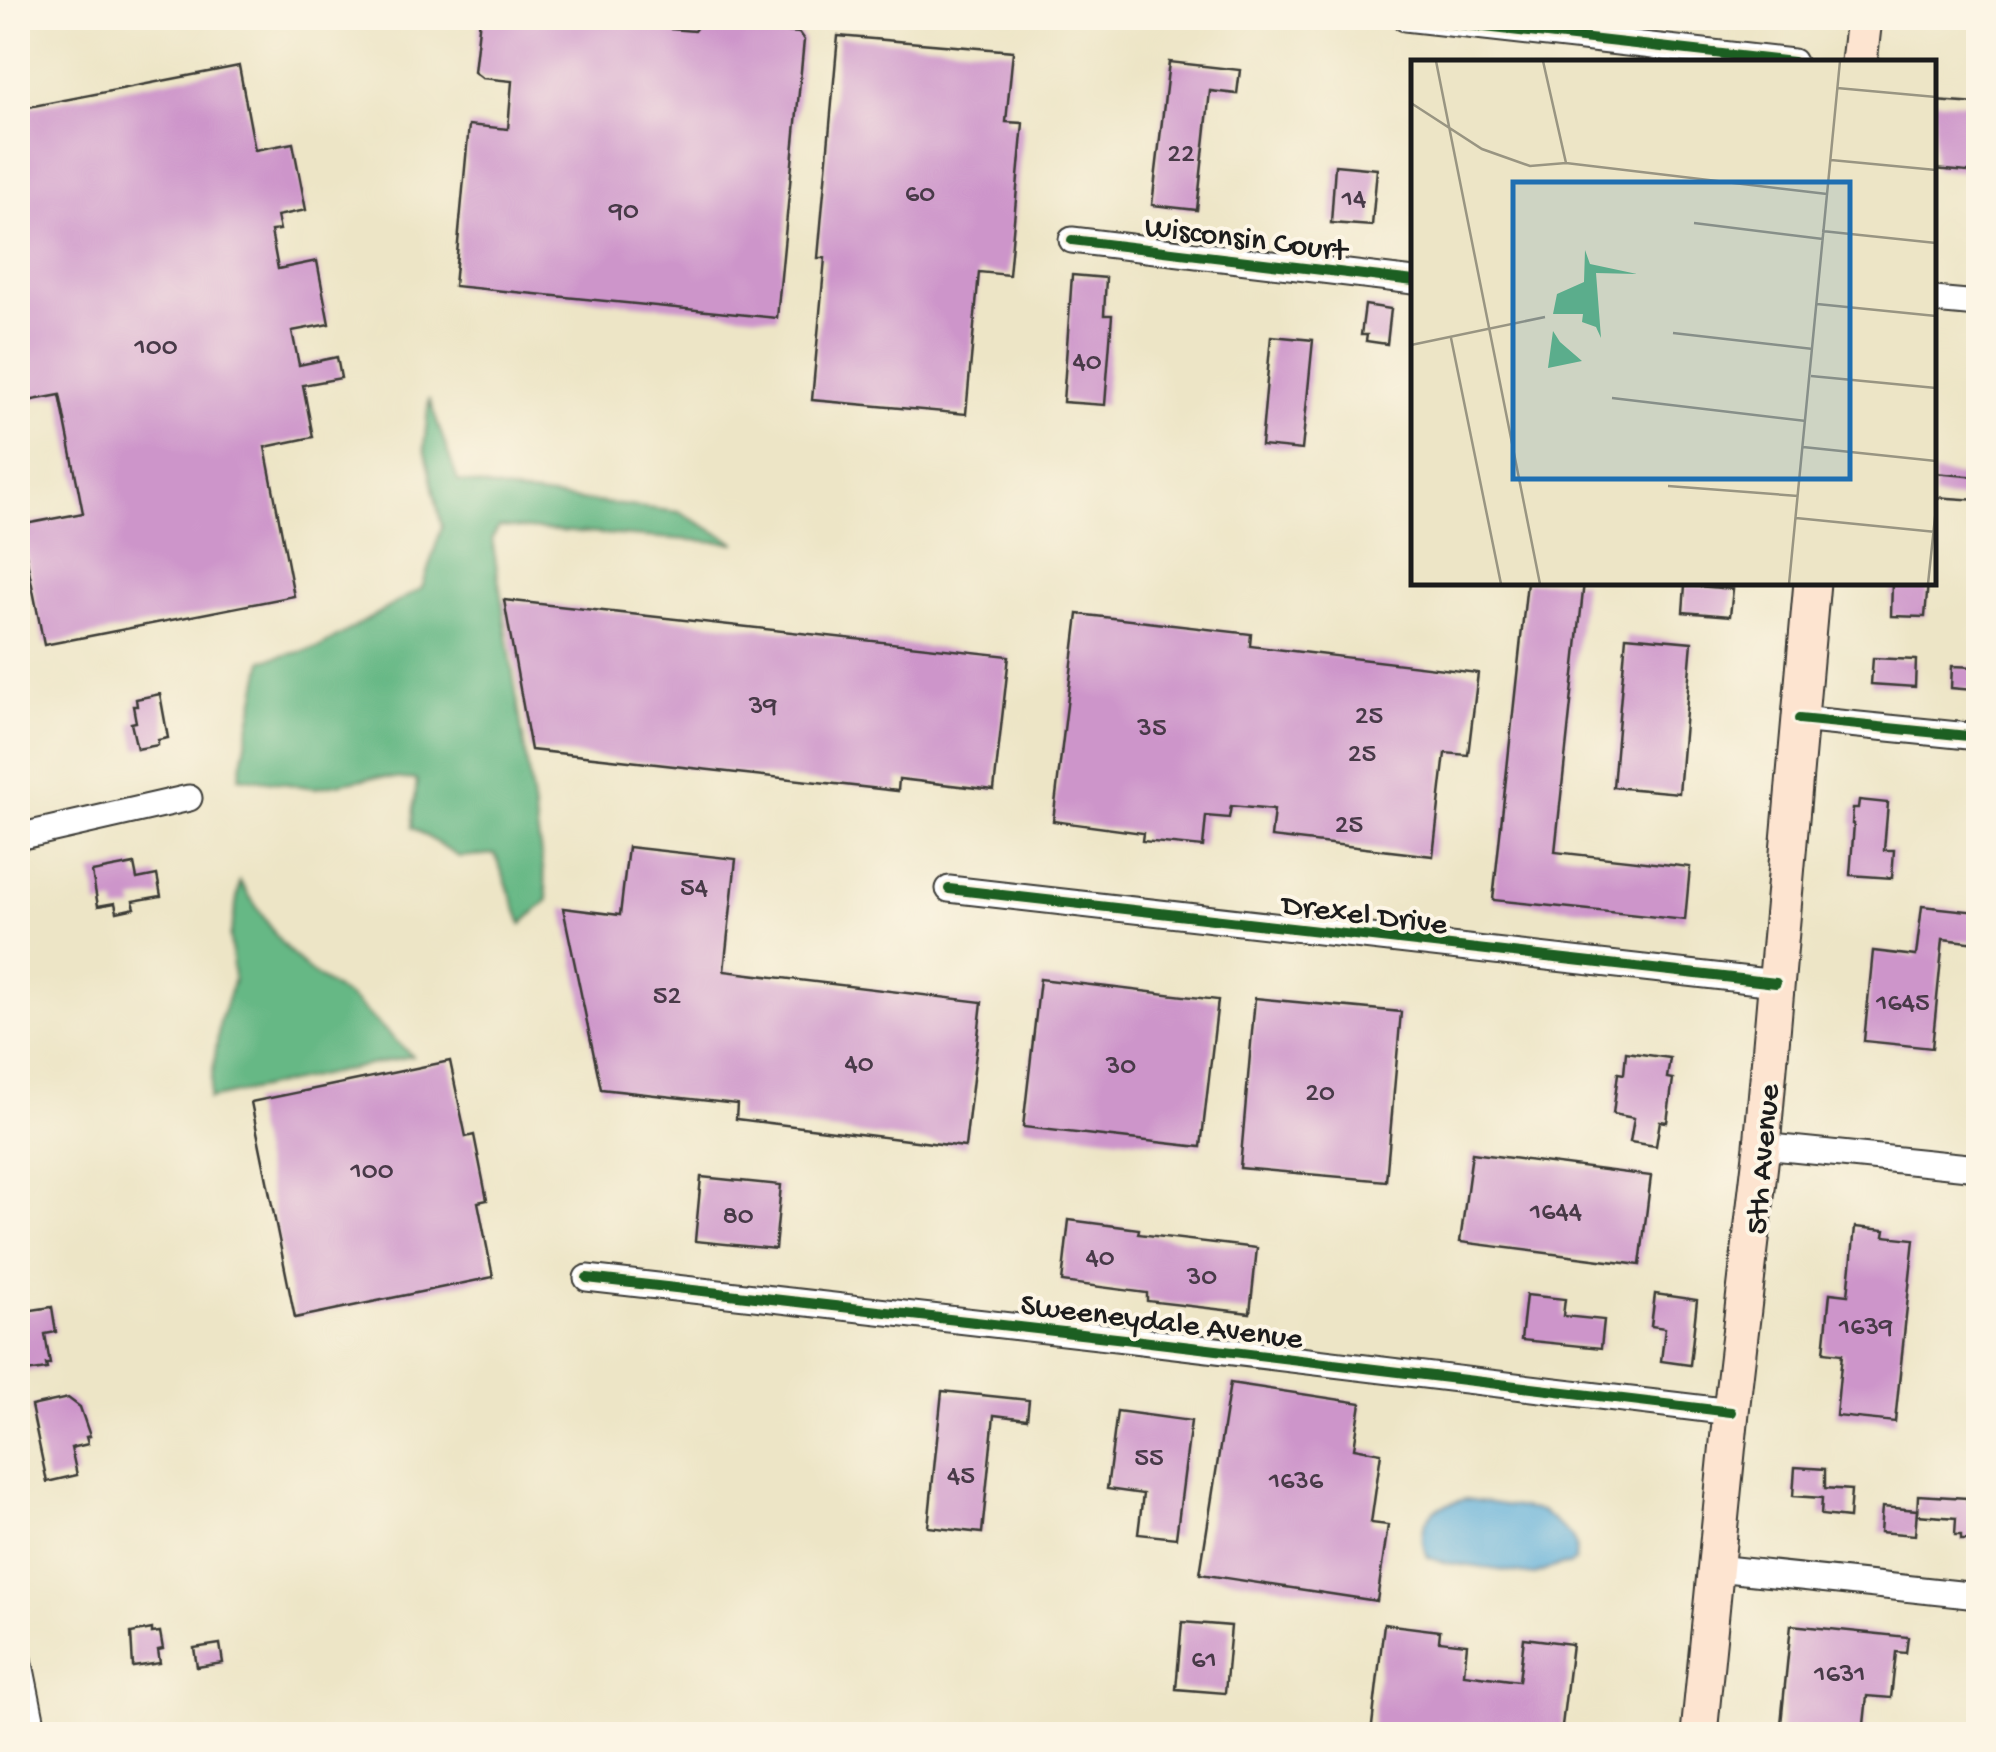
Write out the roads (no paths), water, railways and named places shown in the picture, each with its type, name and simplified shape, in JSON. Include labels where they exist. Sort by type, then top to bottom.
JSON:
[{"type":"main road","points":[[1858,60],[1864,18]]},
{"type":"main road","name":"5th Avenue","points":[[1698,1734],[1762,1146],[1812,585]]},
{"type":"street","points":[[1405,18],[1775,60]]},
{"type":"street","name":"Wisconsin Court","points":[[1072,240],[1411,282]]},
{"type":"street","points":[[1936,300],[1978,304]]},
{"type":"street","points":[[1799,720],[1978,738]]},
{"type":"street","points":[[18,836],[188,798]]},
{"type":"street","name":"Drexel Drive","points":[[949,889],[1776,984]]},
{"type":"street","points":[[1762,1146],[1978,1168]]},
{"type":"street","name":"Sweeneydale Avenue","points":[[587,1278],[1731,1412]]},
{"type":"street","points":[[1716,1568],[1978,1596]]},
{"type":"street","points":[[18,1654],[34,1734]]},
{"type":"water","points":[[1466,1499],[1541,1511],[1571,1536],[1576,1546],[1575,1561],[1535,1575],[1429,1558],[1423,1534],[1429,1516],[1441,1507]]}]
